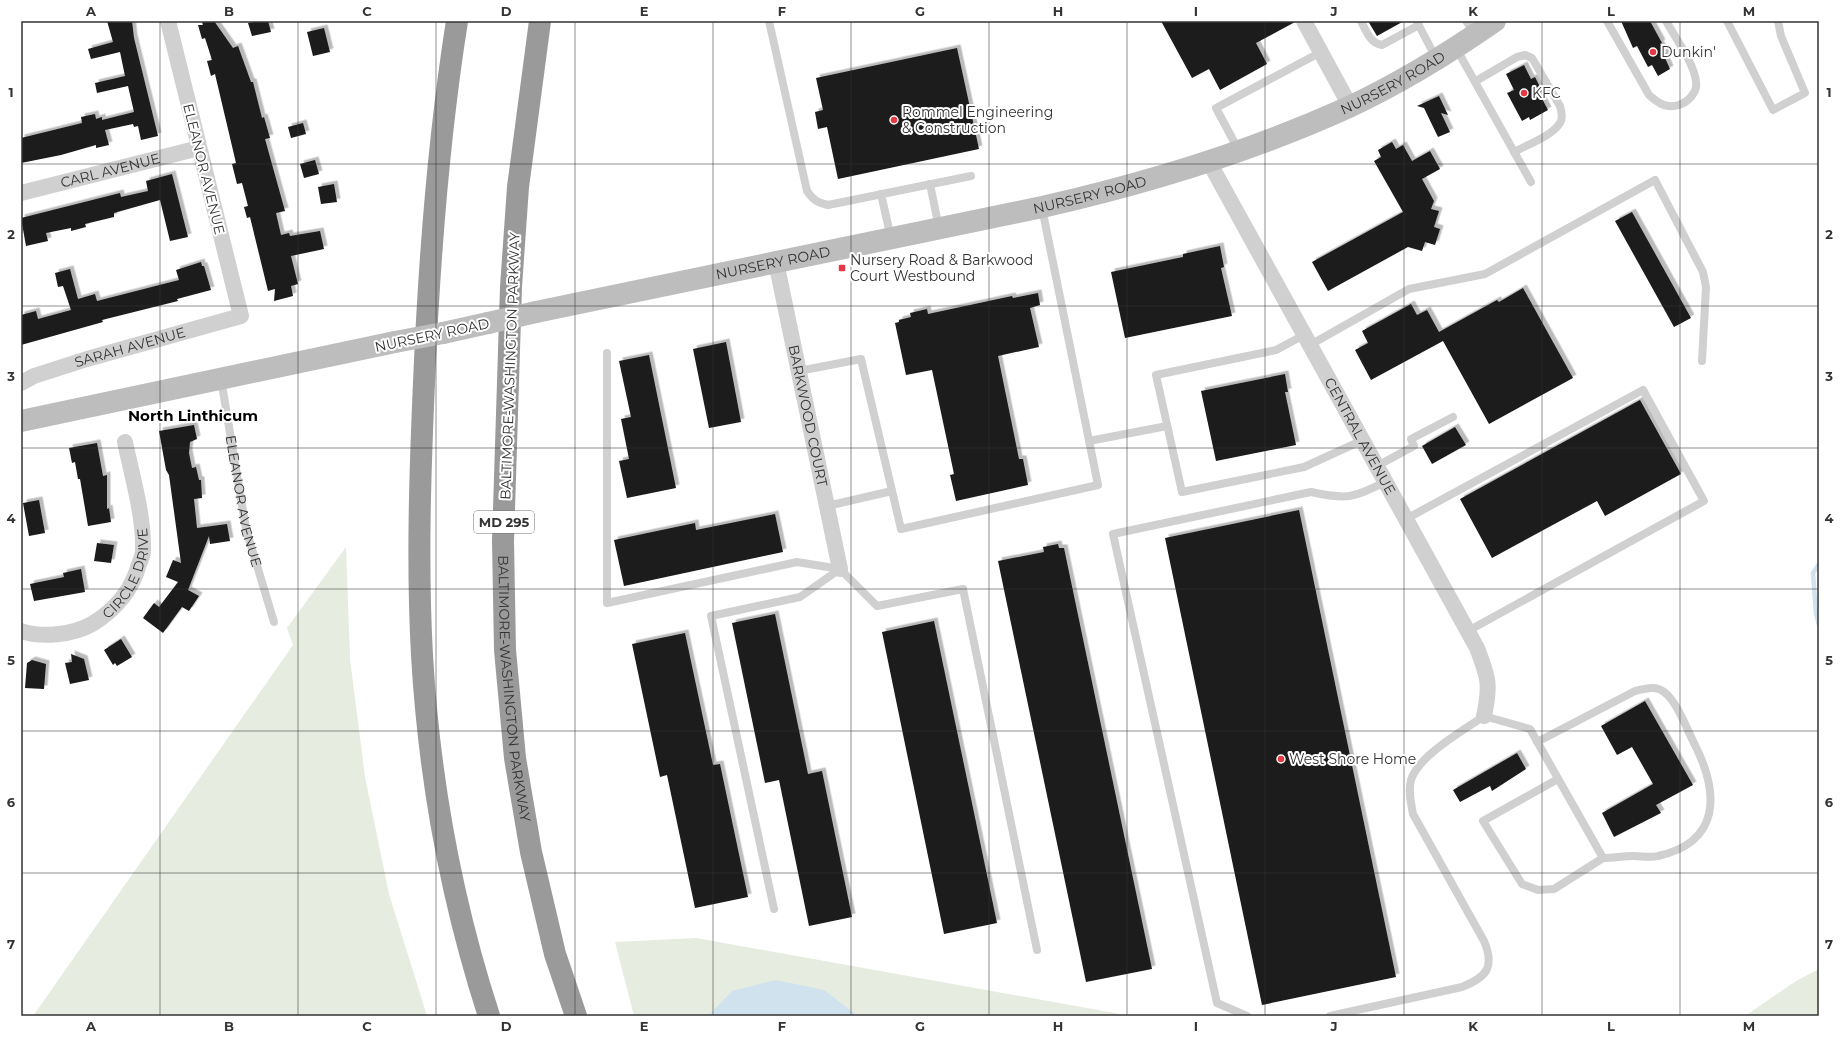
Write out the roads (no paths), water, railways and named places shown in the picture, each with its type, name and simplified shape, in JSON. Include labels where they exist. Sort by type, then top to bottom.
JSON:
[{"type":"highway","points":[[456,21],[435,189],[428,297],[422,435],[420,536],[422,654],[432,761],[450,870],[476,976],[489,1016]]},
{"type":"highway","name":"BALTIMORE-WASHINGTON PARKWAY","points":[[540,21],[518,187],[511,286],[503,541],[505,650],[515,758],[530,852],[555,954],[576,1016]]},
{"type":"main road","name":"NURSERY ROAD","points":[[21,421],[1042,207],[1116,190],[1209,162],[1304,127],[1350,106],[1456,48],[1471,28],[1495,21]]},
{"type":"street","name":"ELEANOR AVENUE","points":[[168,21],[241,316]]},
{"type":"street","points":[[1304,21],[1350,106]]},
{"type":"street","name":"CARL AVENUE","points":[[21,193],[199,148]]},
{"type":"street","name":"CENTRAL AVENUE","points":[[1209,162],[1477,648],[1487,674],[1488,694],[1484,716]]},
{"type":"street","name":"BARKWOOD COURT","points":[[776,262],[840,569]]},
{"type":"street","name":"SARAH AVENUE","points":[[21,383],[34,376],[87,359],[241,316]]},
{"type":"street","name":"CIRCLE DRIVE","points":[[21,631],[31,634],[59,634],[85,627],[108,614],[126,595],[136,575],[143,551],[142,525],[125,442]]},
{"type":"lane","points":[[769,21],[807,190],[811,197],[819,203],[828,205],[971,176]]},
{"type":"lane","points":[[1361,21],[1371,39],[1376,44],[1382,45],[1418,23],[1437,59]]},
{"type":"lane","points":[[1607,21],[1649,95],[1658,104],[1669,107],[1680,105],[1692,96],[1697,83],[1693,70],[1666,21]]},
{"type":"lane","points":[[1728,21],[1773,110],[1805,93],[1781,36],[1778,21]]},
{"type":"lane","points":[[1456,48],[1476,80],[1531,182]]},
{"type":"lane","points":[[1239,151],[1216,108],[1321,52]]},
{"type":"lane","points":[[1476,80],[1517,57],[1525,56],[1532,58],[1560,106],[1561,121],[1556,127],[1550,133],[1514,152]]},
{"type":"lane","points":[[1362,440],[1304,467],[1182,492],[1156,375],[1276,350],[1307,340],[1409,289],[1486,274],[1655,180],[1702,272],[1706,287],[1702,361]]},
{"type":"lane","points":[[930,184],[939,228]]},
{"type":"lane","points":[[881,194],[891,238]]},
{"type":"lane","points":[[799,371],[861,359],[901,529],[1098,485],[1042,207]]},
{"type":"lane","points":[[607,353],[607,603],[797,562],[840,569],[877,606],[963,589],[1037,950]]},
{"type":"lane","name":"ELEANOR AVENUE","points":[[221,379],[246,529],[274,622]]},
{"type":"lane","points":[[1406,519],[1643,390],[1704,501],[1468,631]]},
{"type":"lane","points":[[1377,466],[1414,446],[1411,439],[1453,417]]},
{"type":"lane","points":[[1089,441],[1167,426]]},
{"type":"lane","points":[[1247,1016],[1217,1003],[1113,534],[1312,492],[1336,498],[1352,497],[1385,482]]},
{"type":"lane","points":[[827,506],[892,490]]},
{"type":"lane","points":[[774,909],[711,616],[800,597],[840,569]]},
{"type":"lane","points":[[1537,742],[1635,691],[1651,687],[1664,692],[1674,704],[1699,753],[1710,784],[1711,811],[1701,833],[1684,847],[1657,857],[1603,858],[1554,889],[1538,890],[1522,884],[1483,821],[1558,779]]},
{"type":"lane","points":[[1330,1016],[1462,987],[1476,982],[1484,975],[1489,964],[1490,954],[1413,814],[1410,797],[1410,782],[1416,770],[1432,754],[1484,716],[1530,729],[1603,858]]},
{"type":"water","points":[[776,980],[824,990],[858,1016],[708,1016],[732,991]]},
{"type":"waterway","points":[[1819,564],[1813,573],[1816,614],[1819,625]]},
{"type":"place","name":"Dunkin'","points":[[1653,52]]},
{"type":"place","name":"KFC","points":[[1524,93]]},
{"type":"place","name":"Rommel Engineering & Construction","points":[[894,120]]},
{"type":"place","name":"Nursery Road & Barkwood Court Westbound","points":[[842,268]]},
{"type":"place","name":"West Shore Home","points":[[1281,759]]},
{"type":"district","name":"North Linthicum","points":[[193,416]]}]
